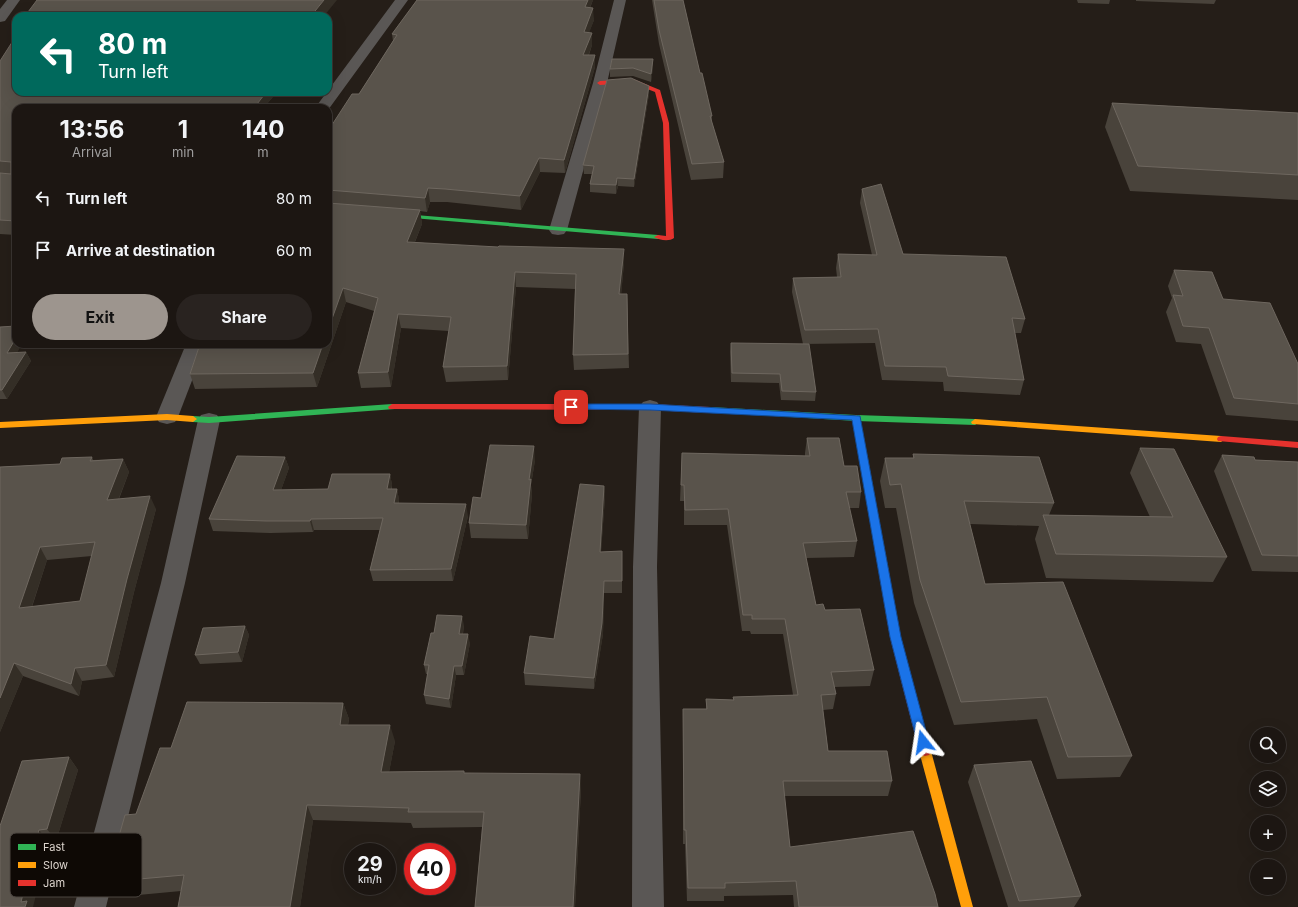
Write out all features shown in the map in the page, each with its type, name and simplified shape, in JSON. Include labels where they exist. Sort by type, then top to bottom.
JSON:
[{"type":"street","points":[[0,18],[14,0]]},
{"type":"street","points":[[332,94],[402,0]]},
{"type":"street","points":[[558,230],[600,83],[620,0]]},
{"type":"street","points":[[384,214],[558,230],[670,238],[666,123],[658,91],[633,80],[600,83]]},
{"type":"street","points":[[167,417],[194,348]]},
{"type":"street","points":[[0,424],[167,417],[209,420],[398,407],[650,407],[856,418],[948,420],[1298,446]]},
{"type":"street","points":[[648,907],[646,567],[650,407]]},
{"type":"street","points":[[856,418],[895,637],[967,907]]},
{"type":"street","points":[[109,833],[173,583],[209,420]]},
{"type":"street","points":[[90,907],[93,897]]},
{"type":"building","points":[[37,0],[324,0],[314,12],[28,12]]},
{"type":"building","points":[[417,0],[588,0],[585,7],[593,8],[584,32],[592,33],[583,55],[595,55],[564,160],[539,158],[520,196],[428,188],[425,198],[332,190],[332,125],[352,94],[359,94],[397,35],[392,34]]},
{"type":"building","points":[[654,0],[683,0],[700,73],[702,73],[712,116],[710,116],[724,162],[692,164],[659,30]]},
{"type":"building","points":[[12,42],[12,96],[263,96],[257,104],[12,104],[12,221],[0,220],[0,173],[11,174],[11,162],[0,161],[0,61]]},
{"type":"building","points":[[612,59],[653,59],[651,74],[633,68],[610,69]]},
{"type":"building","points":[[631,78],[649,86],[634,179],[617,178],[616,185],[590,184],[594,166],[583,165],[607,80]]},
{"type":"building","points":[[1112,103],[1298,113],[1298,175],[1138,166]]},
{"type":"building","points":[[881,184],[903,254],[1006,257],[1025,319],[1012,318],[1024,380],[948,376],[946,367],[885,366],[878,329],[805,330],[793,278],[841,277],[838,254],[877,255],[862,189]]},
{"type":"building","points":[[332,203],[420,210],[407,242],[498,247],[624,249],[619,294],[627,294],[628,354],[573,355],[576,274],[515,272],[507,366],[443,367],[451,317],[398,314],[388,372],[358,373],[378,298],[343,288],[332,319]]},
{"type":"building","points":[[1174,270],[1212,272],[1223,299],[1270,303],[1298,364],[1298,404],[1234,398],[1209,328],[1183,326],[1173,295],[1183,296]]},
{"type":"building","points":[[12,326],[12,345],[7,353],[26,352],[2,390],[0,390],[0,327]]},
{"type":"building","points":[[731,343],[809,344],[816,392],[782,391],[780,374],[732,373]]},
{"type":"building","points":[[199,348],[322,348],[313,373],[190,374]]},
{"type":"building","points":[[807,438],[839,438],[844,466],[857,466],[861,492],[846,492],[857,541],[803,543],[816,605],[823,604],[825,610],[860,609],[874,670],[831,672],[836,694],[821,695],[828,751],[887,751],[892,781],[783,781],[790,847],[913,831],[935,894],[938,907],[799,907],[796,881],[725,883],[725,888],[688,888],[686,830],[684,830],[683,709],[707,709],[706,699],[734,700],[733,697],[798,695],[785,619],[752,619],[752,615],[743,615],[728,509],[685,510],[684,485],[681,485],[682,453],[810,456]]},
{"type":"building","points":[[490,445],[534,446],[529,480],[531,479],[526,525],[469,523],[473,497],[481,498]]},
{"type":"building","points":[[1140,448],[1174,449],[1227,557],[1056,554],[1043,515],[1173,517]]},
{"type":"building","points":[[913,454],[1039,457],[1054,503],[964,501],[985,584],[1063,582],[1132,756],[1068,757],[1047,697],[961,702],[920,580],[901,484],[890,485],[885,458],[914,458]]},
{"type":"building","points":[[1222,455],[1254,457],[1255,460],[1298,462],[1298,556],[1262,555]]},
{"type":"building","points":[[237,456],[285,457],[273,490],[328,489],[332,474],[390,474],[387,489],[397,489],[394,503],[466,504],[451,569],[370,570],[383,518],[311,519],[310,521],[209,519]]},
{"type":"building","points":[[92,457],[90,461],[123,459],[107,500],[150,496],[127,579],[106,665],[75,668],[71,684],[14,663],[0,698],[0,467],[60,464],[62,458]],"holes":[[[95,542],[80,601],[19,608],[40,547]]]},
{"type":"building","points":[[580,484],[604,486],[600,552],[622,551],[622,581],[604,581],[602,623],[594,678],[524,673],[530,636],[554,639]]},
{"type":"building","points":[[437,615],[462,616],[459,634],[468,634],[462,666],[454,666],[449,699],[424,695],[429,665],[424,665],[431,633],[434,633]]},
{"type":"building","points":[[245,626],[238,652],[195,655],[203,628]]},
{"type":"building","points":[[187,702],[343,703],[340,725],[390,725],[381,772],[464,771],[464,773],[580,774],[573,907],[475,907],[484,812],[408,812],[409,808],[307,805],[290,907],[178,907],[184,875],[142,879],[142,833],[120,833],[125,815],[136,814],[160,748],[171,748]]},
{"type":"building","points":[[69,757],[47,829],[39,830],[38,833],[10,833],[10,897],[22,897],[21,902],[27,901],[25,907],[0,907],[0,826],[22,761]]},
{"type":"building","points":[[1031,761],[1081,896],[1019,901],[974,765]]},
{"type":"traffic: fast","points":[[391,215],[658,237]]},
{"type":"traffic: fast","points":[[193,419],[209,420],[392,407]]},
{"type":"traffic: fast","points":[[710,410],[856,418],[975,422]]},
{"type":"traffic: slow","points":[[0,425],[167,417],[193,419]]},
{"type":"traffic: slow","points":[[856,418],[884,573]]},
{"type":"traffic: slow","points":[[975,422],[1221,439]]},
{"type":"traffic: slow","points":[[925,751],[967,907]]},
{"type":"traffic: jam","points":[[600,83],[633,81],[658,91],[666,123],[670,238],[658,237]]},
{"type":"traffic: jam","points":[[392,407],[650,407],[710,410]]},
{"type":"traffic: jam","points":[[1221,439],[1298,445]]},
{"type":"traffic: jam","points":[[884,573],[895,637],[925,751]]},
{"type":"route","points":[[571,407],[650,407],[856,418],[895,637],[923,742]]}]
